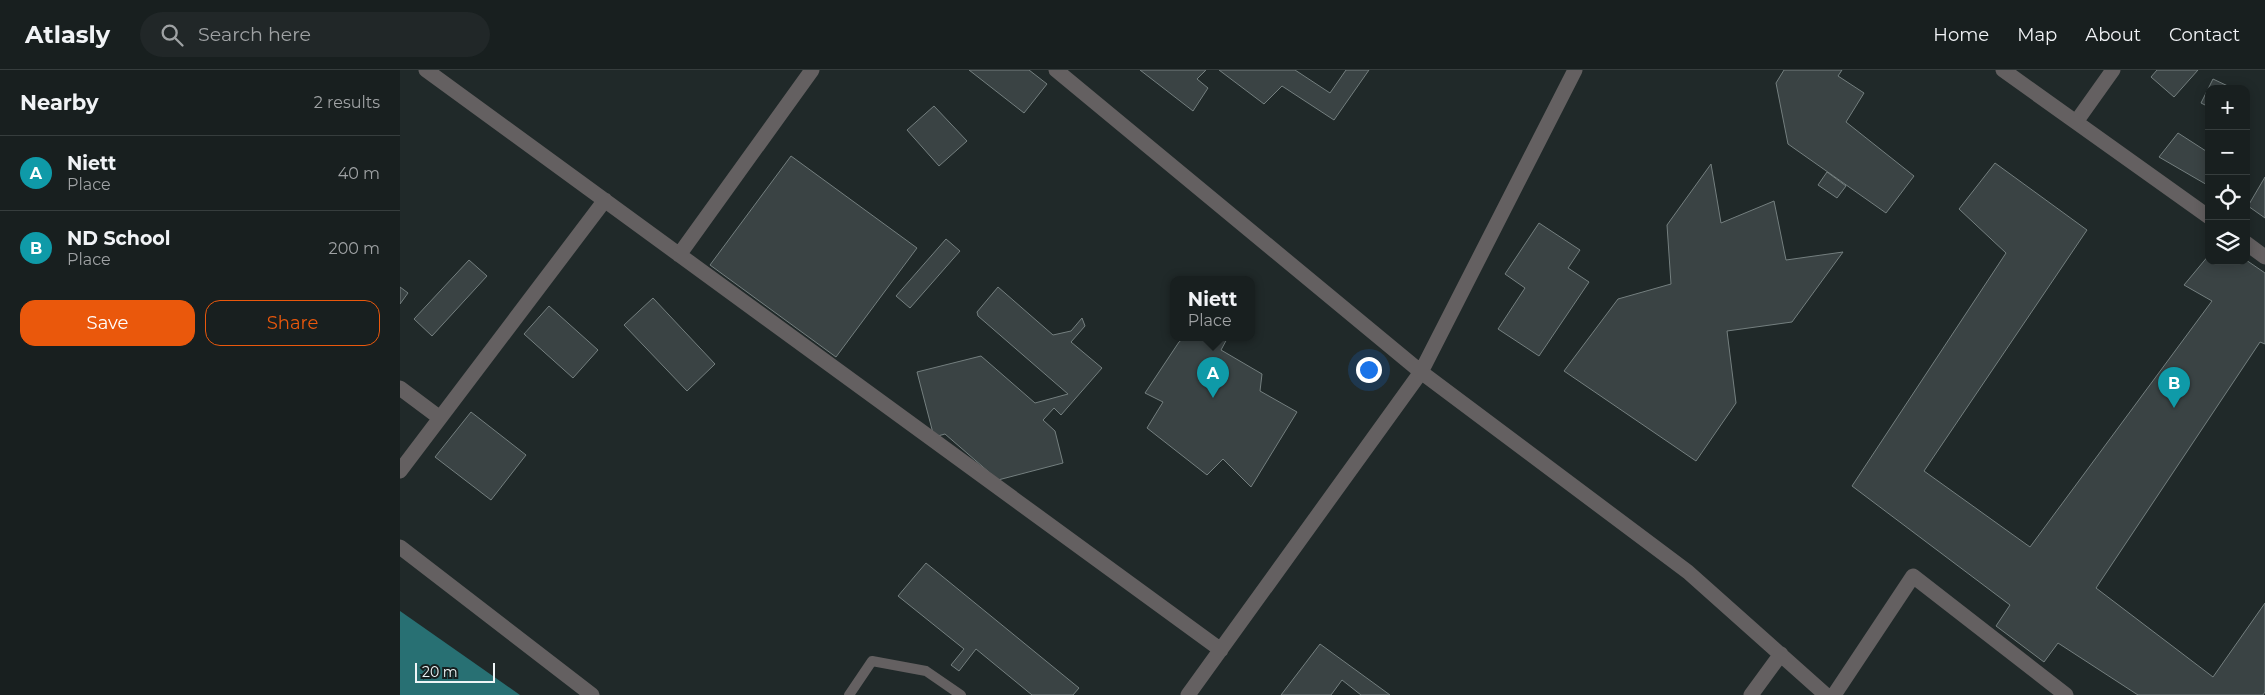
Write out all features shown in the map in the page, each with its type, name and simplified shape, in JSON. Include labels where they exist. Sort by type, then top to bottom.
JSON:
[{"type":"street","points":[[426,70],[1221,650]]},
{"type":"street","points":[[680,255],[812,70]]},
{"type":"street","points":[[1056,70],[1421,372],[1688,572],[1826,695]]},
{"type":"street","points":[[1188,695],[1421,372],[1575,70]]},
{"type":"street","points":[[2002,70],[2205,213]]},
{"type":"street","points":[[2076,122],[2113,70]]},
{"type":"street","points":[[400,471],[604,200]]},
{"type":"street","points":[[2250,246],[2265,256]]},
{"type":"street","points":[[400,388],[440,418]]},
{"type":"street","points":[[400,547],[592,695]]},
{"type":"street","points":[[1834,695],[1913,576],[2066,695]]},
{"type":"street","points":[[1750,695],[1781,654]]},
{"type":"lane","points":[[849,695],[872,661],[926,671],[961,695]]},
{"type":"water","points":[[400,611],[520,695],[400,695]]},
{"type":"building","points":[[969,70],[1029,70],[1047,84],[1024,113]]},
{"type":"building","points":[[1140,70],[1206,70],[1197,79],[1208,88],[1193,111]]},
{"type":"building","points":[[1219,70],[1295,70],[1330,93],[1346,70],[1369,70],[1334,120],[1282,86],[1264,104]]},
{"type":"building","points":[[1784,70],[1842,70],[1838,76],[1864,93],[1846,122],[1914,176],[1886,213],[1788,144],[1776,83]]},
{"type":"building","points":[[2157,70],[2198,70],[2174,97],[2151,77]]},
{"type":"building","points":[[2213,79],[2226,85],[2210,85]]},
{"type":"building","points":[[2205,95],[2205,105],[2201,103]]},
{"type":"building","points":[[934,106],[967,141],[939,166],[907,130]]},
{"type":"building","points":[[2178,133],[2205,150],[2205,184],[2159,157]]},
{"type":"building","points":[[791,156],[917,248],[836,357],[710,265]]},
{"type":"building","points":[[1995,163],[2087,230],[1924,471],[2030,547],[2212,301],[2184,285],[2205,260],[2205,265],[2250,265],[2250,263],[2265,273],[2265,344],[2260,342],[2096,588],[2213,677],[2265,603],[2265,692],[2263,695],[2138,695],[2058,643],[2044,662],[1996,626],[2010,605],[1852,486],[2006,253],[1959,209]]},
{"type":"building","points":[[1711,164],[1721,223],[1774,201],[1786,260],[1843,252],[1792,322],[1727,331],[1736,403],[1696,461],[1564,371],[1618,299],[1671,284],[1667,225]]},
{"type":"building","points":[[1827,172],[1846,186],[1837,198],[1818,185]]},
{"type":"building","points":[[2265,177],[2265,218],[2250,207],[2250,203]]},
{"type":"building","points":[[1539,223],[1580,250],[1568,268],[1589,282],[1539,356],[1498,329],[1525,288],[1505,274]]},
{"type":"building","points":[[946,239],[960,251],[910,308],[896,296]]},
{"type":"building","points":[[469,260],[487,276],[432,336],[414,319]]},
{"type":"building","points":[[400,287],[408,293],[400,304]]},
{"type":"building","points":[[998,287],[1053,335],[1071,331],[1082,318],[1085,326],[1071,342],[1102,368],[1061,415],[1054,408],[1043,420],[1055,431],[1063,463],[998,480],[945,434],[934,437],[917,372],[981,356],[1035,403],[1068,394],[978,316],[977,312]]},
{"type":"building","points":[[653,298],[715,364],[687,391],[624,325]]},
{"type":"building","points":[[549,306],[598,350],[573,378],[524,334]]},
{"type":"building","points":[[1226,341],[1221,350],[1262,374],[1260,391],[1297,412],[1251,487],[1223,459],[1207,475],[1147,428],[1163,402],[1145,393],[1179,342]]},
{"type":"building","points":[[471,412],[526,455],[491,500],[435,457]]},
{"type":"building","points":[[926,563],[1079,688],[1073,695],[1032,695],[976,649],[959,671],[951,665],[964,649],[898,596]]},
{"type":"building","points":[[1320,644],[1390,695],[1361,695],[1342,680],[1331,695],[1281,695]]},
{"type":"place","name":"Niett","points":[[1213,398]]},
{"type":"place","name":"ND School","points":[[2174,408]]}]
